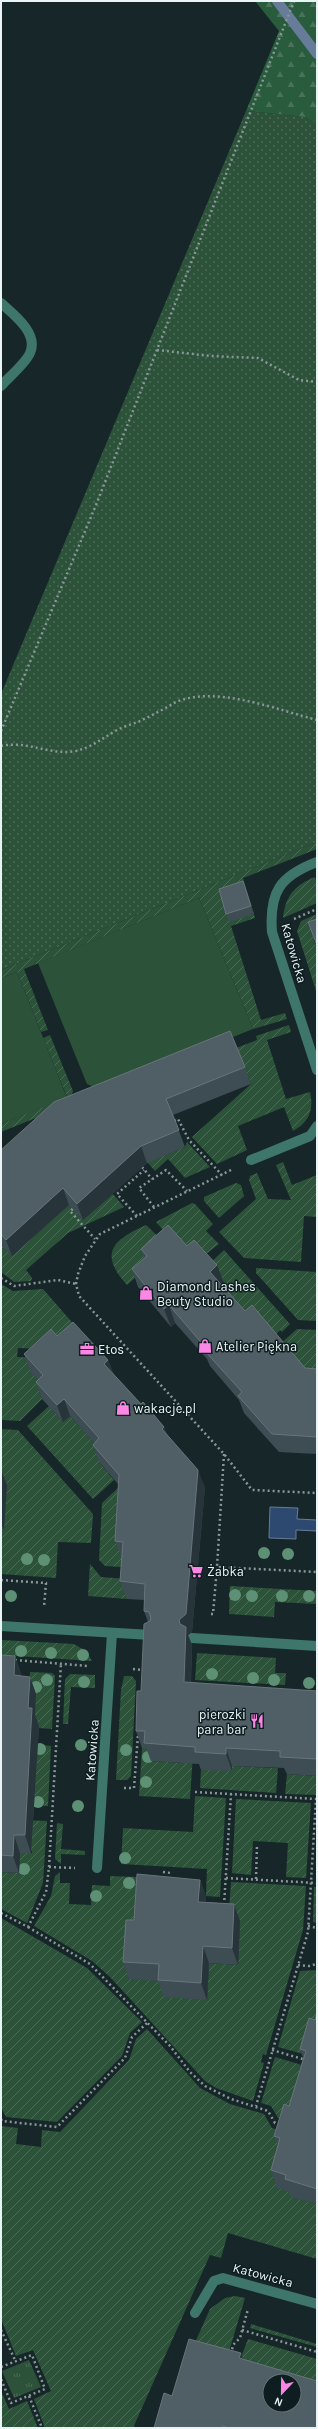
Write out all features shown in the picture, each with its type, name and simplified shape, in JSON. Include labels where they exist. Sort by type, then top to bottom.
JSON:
[{"type":"street","points":[[1,303],[22,323],[31,337],[30,353],[1,386]]},
{"type":"street","name":"Katowicka","points":[[317,862],[285,879],[275,894],[271,913],[272,932],[317,1070]]},
{"type":"street","points":[[251,1160],[310,1136],[317,1126]]},
{"type":"street","points":[[1,1626],[151,1635]]},
{"type":"street","name":"Katowicka","points":[[96,1868],[112,1633]]},
{"type":"street","points":[[192,1638],[317,1646]]},
{"type":"street","name":"Katowicka","points":[[195,2313],[214,2281],[229,2278],[317,2304]]},
{"type":"path","points":[[1,731],[96,505],[294,1]]},
{"type":"path","points":[[157,350],[211,356],[258,358],[299,380],[317,382]]},
{"type":"path","points":[[1,746],[27,744],[62,752],[76,751],[105,739],[117,730],[141,721],[176,702],[194,698],[239,698],[317,720]]},
{"type":"path","points":[[174,1120],[178,1119],[189,1140],[222,1174]]},
{"type":"path","points":[[251,1160],[100,1234],[95,1239],[85,1256],[76,1284],[79,1296],[224,1454],[252,1490],[317,1493]]},
{"type":"path","points":[[142,1167],[152,1179]]},
{"type":"path","points":[[136,1216],[117,1194],[144,1170]]},
{"type":"path","points":[[154,1207],[139,1188],[166,1170],[187,1191]]},
{"type":"path","points":[[73,1209],[70,1211],[95,1239]]},
{"type":"path","points":[[1,1278],[14,1286],[58,1280],[76,1284]]},
{"type":"path","points":[[207,1614],[214,1614],[224,1454]]},
{"type":"path","points":[[217,1567],[317,1572]]},
{"type":"path","points":[[1,1580],[46,1583],[44,1607],[49,1608]]},
{"type":"path","points":[[8,1660],[94,1666]]},
{"type":"path","points":[[28,1927],[46,1892],[49,1875],[61,1663]]},
{"type":"path","points":[[128,1669],[143,1670],[149,1674]]},
{"type":"path","points":[[195,1792],[316,1799],[308,1926],[298,1965],[256,2106]]},
{"type":"path","points":[[222,1905],[224,1905],[231,1794]]},
{"type":"path","points":[[256,1879],[257,1845]]},
{"type":"path","points":[[163,1872],[171,1873]]},
{"type":"path","points":[[226,1878],[317,1883]]},
{"type":"path","points":[[1,1913],[28,1927],[90,1964],[170,2046],[190,2072],[205,2086],[220,2094],[268,2111],[275,2122],[282,2125]]},
{"type":"path","points":[[308,1926],[317,1928]]},
{"type":"path","points":[[298,1965],[309,1966],[317,1964]]},
{"type":"path","points":[[1,2119],[2,2121],[58,2127],[125,2058],[132,2037],[147,2023]]},
{"type":"path","points":[[272,2050],[308,2061]]},
{"type":"path","points":[[230,2357],[233,2345],[240,2338],[255,2285]]},
{"type":"path","points":[[1,2330],[15,2360]]},
{"type":"path","points":[[242,2330],[317,2352]]},
{"type":"path","points":[[1,2367],[15,2360],[32,2355],[45,2389],[11,2403],[1,2379]]},
{"type":"path","points":[[29,2396],[42,2428]]},
{"type":"green space","points":[[255,1],[317,1],[317,124],[305,117],[246,111],[279,31]]},
{"type":"green space","points":[[246,111],[305,117],[317,124],[317,842],[1,970],[1,694]]},
{"type":"green space","points":[[317,842],[317,849],[243,878],[255,918],[231,926],[261,1020],[285,1013],[287,1019],[253,1029],[199,898],[24,969],[48,1030],[41,1032],[17,972],[1,978],[1,970]]},
{"type":"green space","points":[[315,877],[317,883],[317,903],[283,918],[286,903],[292,892],[308,880]]},
{"type":"green space","points":[[199,898],[253,1029],[100,1090],[87,1084],[38,963]]},
{"type":"green space","points":[[317,914],[317,939],[314,940],[317,948],[317,994],[297,931],[301,921]]},
{"type":"green space","points":[[17,972],[67,1098],[1,1124],[1,978]]},
{"type":"green space","points":[[289,1025],[291,1032],[267,1040],[286,1099],[310,1092],[311,1110],[309,1115],[303,1124],[293,1131],[284,1107],[238,1126],[247,1150],[217,1164],[192,1137],[251,1084],[236,1048],[257,1040],[256,1036]]},
{"type":"green space","points":[[50,1035],[73,1091],[68,1105],[1,1132],[1,1124],[67,1097],[43,1038]]},
{"type":"green space","points":[[187,1142],[210,1167],[185,1178],[168,1159],[155,1171],[147,1162],[185,1147]]},
{"type":"green space","points":[[283,1162],[292,1185],[317,1175],[317,1217],[304,1216],[301,1262],[244,1258],[219,1232],[256,1199],[249,1180],[250,1176],[257,1173],[268,1199],[291,1200],[276,1165]]},
{"type":"green space","points":[[236,1183],[241,1185],[244,1196],[219,1218],[204,1201],[204,1197]]},
{"type":"green space","points":[[113,1194],[124,1207],[68,1233],[26,1270],[32,1278],[31,1281],[14,1282],[1,1272],[1,1244],[12,1256],[69,1204],[83,1220]]},
{"type":"green space","points":[[192,1203],[195,1204],[213,1224],[206,1231],[219,1244],[193,1264],[156,1222]]},
{"type":"green space","points":[[146,1225],[165,1243],[143,1271],[127,1285],[118,1274],[113,1264],[113,1249],[125,1236]]},
{"type":"green space","points":[[224,1250],[290,1324],[282,1332],[280,1330],[272,1338],[252,1329],[208,1265]]},
{"type":"green space","points":[[256,1268],[317,1272],[317,1321],[298,1320],[256,1273]]},
{"type":"green space","points":[[1,1284],[13,1291],[43,1289],[77,1328],[43,1349],[18,1348],[17,1357],[45,1358],[49,1392],[20,1421],[1,1420]]},
{"type":"green space","points":[[297,1329],[317,1330],[317,1386],[279,1345]]},
{"type":"green space","points":[[49,1406],[63,1422],[70,1416],[106,1456],[99,1462],[114,1480],[93,1499],[27,1426]]},
{"type":"green space","points":[[1,1429],[18,1430],[93,1514],[91,1543],[58,1542],[56,1578],[1,1574],[1,1530],[3,1530]]},
{"type":"green space","points":[[120,1486],[136,1568],[105,1566],[99,1560],[102,1503]]},
{"type":"green space","points":[[90,1564],[101,1577],[128,1579],[127,1599],[88,1596]]},
{"type":"green space","points":[[230,1586],[317,1591],[317,1604],[275,1602],[274,1617],[229,1614]]},
{"type":"green space","points":[[1,1640],[74,1644],[86,1651],[92,1661],[1,1655]]},
{"type":"green space","points":[[197,1653],[276,1658],[275,1673],[286,1673],[285,1685],[195,1680]]},
{"type":"green space","points":[[30,1672],[52,1673],[55,1676],[52,1729],[39,1728],[29,1714]]},
{"type":"green space","points":[[70,1674],[95,1675],[95,1688],[71,1687],[68,1724],[63,1724],[65,1679]]},
{"type":"green space","points":[[124,1676],[132,1676],[136,1681],[131,1776],[127,1780],[116,1780],[121,1690]]},
{"type":"green space","points":[[33,1744],[51,1746],[48,1806],[34,1805],[34,1803],[30,1802],[36,1772],[25,1772],[26,1762],[37,1762],[37,1760],[33,1759]]},
{"type":"green space","points":[[142,1748],[151,1748],[151,1761],[183,1763],[193,1754],[190,1799],[139,1796]]},
{"type":"green space","points":[[232,1766],[278,1768],[276,1793],[200,1788],[201,1770]]},
{"type":"green space","points":[[287,1774],[317,1776],[317,1795],[285,1794]]},
{"type":"green space","points":[[195,1796],[226,1798],[220,1897],[206,1896],[207,1869],[121,1864],[123,1828],[193,1832]]},
{"type":"green space","points":[[236,1799],[311,1803],[306,1878],[286,1877],[288,1843],[253,1841],[251,1875],[232,1873]]},
{"type":"green space","points":[[22,1820],[47,1821],[43,1883],[27,1923],[1,1909],[1,1872],[19,1873],[20,1853],[32,1853],[32,1851],[27,1851]]},
{"type":"green space","points":[[57,1823],[63,1824],[61,1849],[85,1851],[85,1855],[61,1854],[61,1864],[55,1859]]},
{"type":"green space","points":[[60,1872],[60,1883],[70,1883],[69,1904],[91,1905],[92,1885],[110,1886],[110,1876],[187,1879],[186,1895],[165,1981],[207,2000],[209,1963],[238,1965],[240,1921],[229,1911],[231,1882],[306,1886],[303,1930],[266,2055],[263,2054],[261,2062],[264,2063],[253,2101],[216,2088],[205,2081],[110,1977],[92,1961],[34,1926],[51,1896],[55,1876]]},
{"type":"green space","points":[[314,1887],[317,1887],[317,1923],[313,1922]]},
{"type":"green space","points":[[1,1918],[87,1968],[142,2022],[130,2033],[122,2056],[57,2122],[6,2117],[1,2108]]},
{"type":"green space","points":[[317,1970],[317,2036],[310,2056],[278,2047],[300,1971]]},
{"type":"green space","points":[[147,2029],[200,2088],[230,2104],[264,2114],[272,2128],[287,2133],[291,2196],[317,2204],[317,2259],[228,2233],[221,2258],[210,2255],[133,2428],[45,2428],[34,2399],[51,2391],[33,2350],[16,2356],[1,2319],[1,2126],[18,2128],[16,2144],[41,2147],[42,2130],[60,2132],[129,2060],[136,2039]]},
{"type":"green space","points":[[275,2057],[312,2068],[291,2121],[278,2118],[271,2106],[261,2103]]},
{"type":"green space","points":[[235,2296],[245,2298],[225,2365],[157,2428],[210,2309],[225,2298]]},
{"type":"green space","points":[[251,2324],[317,2344],[317,2347],[250,2328]]},
{"type":"green space","points":[[248,2339],[317,2359],[317,2386],[302,2383],[302,2373],[262,2373],[262,2378],[237,2368]]},
{"type":"green space","points":[[29,2360],[41,2387],[14,2398],[2,2371]]},
{"type":"green space","points":[[1,2391],[9,2409],[27,2401],[38,2428],[1,2428]]},
{"type":"water","points":[[270,1507],[298,1508],[297,1519],[317,1520],[317,1531],[296,1530],[296,1539],[269,1538]]},
{"type":"building","points":[[243,881],[251,906],[226,914],[219,889]]},
{"type":"building","points":[[317,919],[317,945],[308,922]]},
{"type":"building","points":[[230,1031],[245,1067],[166,1099],[179,1130],[141,1146],[77,1204],[63,1188],[6,1240],[1,1234],[1,1150],[54,1102]]},
{"type":"building","points":[[168,1225],[187,1246],[194,1240],[217,1265],[210,1272],[245,1311],[252,1305],[305,1368],[317,1369],[317,1437],[272,1434],[238,1396],[242,1392],[203,1349],[205,1347],[169,1305],[164,1309],[132,1269],[147,1256],[141,1249]]},
{"type":"building","points":[[73,1322],[108,1360],[104,1364],[141,1404],[143,1402],[164,1427],[162,1429],[198,1470],[186,1614],[179,1620],[180,1624],[186,1627],[184,1682],[317,1691],[317,1759],[280,1757],[280,1751],[226,1748],[226,1754],[195,1752],[195,1747],[144,1743],[145,1731],[136,1731],[137,1691],[141,1691],[144,1624],[150,1621],[151,1618],[149,1612],[144,1611],[145,1584],[120,1581],[123,1542],[115,1541],[119,1475],[93,1445],[99,1438],[64,1399],[57,1405],[36,1382],[43,1375],[24,1354],[51,1329],[57,1336]]},
{"type":"building","points":[[1,1655],[15,1656],[14,1675],[30,1677],[28,1708],[32,1708],[25,1835],[14,1835],[13,1856],[1,1855]]},
{"type":"building","points":[[137,1874],[200,1880],[198,1902],[234,1904],[232,1948],[203,1946],[201,1983],[158,1980],[159,1964],[123,1962],[126,1920],[134,1920]]},
{"type":"building","points":[[317,2013],[317,2189],[285,2179],[286,2175],[271,2170],[280,2138],[274,2136],[284,2104],[289,2106],[306,2051],[300,2049],[309,2018],[315,2020]]},
{"type":"building","points":[[189,2339],[241,2353],[239,2358],[290,2373],[262,2373],[262,2413],[302,2413],[302,2377],[317,2381],[317,2428],[229,2428],[222,2426],[221,2428],[154,2428],[164,2393],[172,2396]]},
{"type":"waterway","points":[[277,1],[317,54]]},
{"type":"place","name":"Diamond Lashes Beuty Studio","points":[[146,1293]]},
{"type":"place","name":"Atelier Piękna","points":[[205,1346]]},
{"type":"place","name":"Etos","points":[[87,1349]]},
{"type":"place","name":"wakacje.pl","points":[[123,1408]]},
{"type":"place","name":"Żabka","points":[[196,1571]]},
{"type":"place","name":"pierozki para bar","points":[[257,1721]]}]
